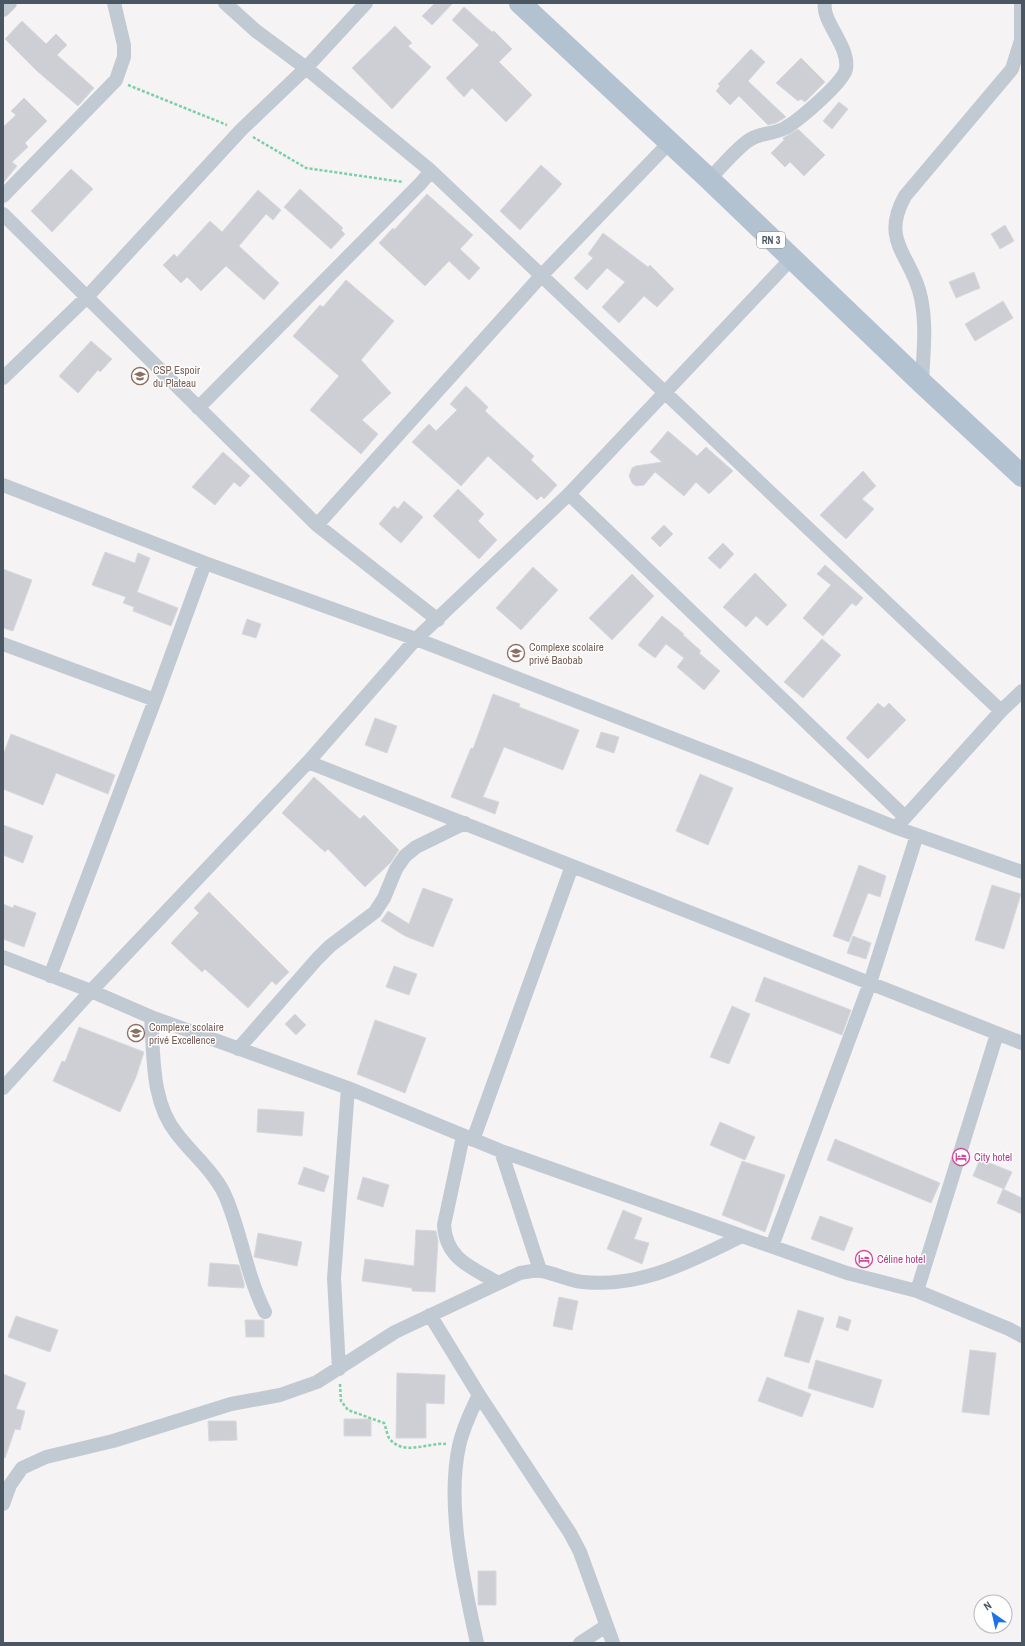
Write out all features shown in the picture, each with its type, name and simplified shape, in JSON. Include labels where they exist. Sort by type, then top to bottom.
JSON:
[{"type":"main road","name":"RN 3","points":[[520,3],[709,179],[791,259],[1022,476]]},
{"type":"street","points":[[3,10],[10,3]]},
{"type":"street","points":[[3,196],[116,80],[124,57],[124,45],[114,3]]},
{"type":"street","points":[[225,3],[233,12],[306,68],[431,171],[1001,711]]},
{"type":"street","points":[[3,378],[86,298],[241,130],[306,68],[366,3]]},
{"type":"street","points":[[709,179],[749,140],[760,135],[782,130],[795,122],[842,79],[846,69],[846,55],[828,17],[825,3]]},
{"type":"street","points":[[922,383],[926,324],[921,296],[914,275],[898,244],[894,230],[897,209],[905,196],[1012,69],[1022,40],[1021,3]]},
{"type":"street","points":[[317,525],[541,276],[669,143]]},
{"type":"street","points":[[198,408],[420,184],[431,171]]},
{"type":"street","points":[[3,214],[86,298],[317,525],[438,620]]},
{"type":"street","points":[[3,1088],[91,991],[308,762],[416,639],[438,620],[569,494],[791,259]]},
{"type":"street","points":[[3,485],[205,563],[416,639],[749,768],[901,822]]},
{"type":"street","points":[[569,494],[901,822],[917,835],[1022,872]]},
{"type":"street","points":[[50,976],[155,700],[205,563]]},
{"type":"street","points":[[3,644],[155,700]]},
{"type":"street","points":[[901,822],[1001,711],[1022,691]]},
{"type":"street","points":[[308,762],[1022,1043]]},
{"type":"street","points":[[238,1049],[321,954],[375,912],[384,898],[396,869],[405,856],[416,847],[465,824]]},
{"type":"street","points":[[772,1246],[870,983],[917,835]]},
{"type":"street","points":[[498,1283],[462,1262],[451,1252],[445,1238],[444,1225],[468,1138],[572,866]]},
{"type":"street","points":[[3,957],[91,991],[151,1018],[348,1088],[501,1151],[847,1273],[917,1291],[1022,1336]]},
{"type":"street","points":[[151,1018],[156,1082],[163,1112],[176,1133],[218,1183],[227,1198],[252,1284],[265,1312]]},
{"type":"street","points":[[917,1291],[997,1034]]},
{"type":"street","points":[[339,1369],[334,1278],[348,1088]]},
{"type":"street","points":[[501,1151],[540,1270]]},
{"type":"street","points":[[3,1504],[10,1485],[22,1468],[46,1457],[113,1442],[231,1404],[280,1395],[317,1382],[395,1332],[520,1273],[540,1270],[582,1282],[620,1282],[656,1275],[742,1236]]},
{"type":"street","points":[[430,1315],[479,1395],[570,1533],[580,1552],[613,1643]]},
{"type":"street","points":[[477,1643],[457,1527],[454,1485],[459,1446],[468,1419],[479,1395]]},
{"type":"street","points":[[580,1643],[606,1626]]},
{"type":"path","points":[[116,80],[241,130],[306,168],[420,184]]},
{"type":"path","points":[[339,1369],[341,1401],[343,1406],[348,1410],[384,1423],[389,1438],[398,1446],[408,1449],[443,1444],[459,1446]]},
{"type":"building","points":[[435,3],[453,3],[432,25],[422,16]]},
{"type":"building","points":[[464,7],[492,32],[494,31],[512,49],[499,62],[532,95],[506,122],[472,88],[464,97],[446,78],[479,45],[452,20]]},
{"type":"building","points":[[22,21],[46,44],[56,34],[67,45],[57,55],[94,88],[78,106],[37,71],[5,39]]},
{"type":"building","points":[[395,26],[412,43],[408,46],[431,67],[392,109],[352,68]]},
{"type":"building","points":[[751,49],[765,62],[748,81],[786,117],[776,123],[768,125],[739,96],[730,105],[716,91],[720,86],[718,84]]},
{"type":"building","points":[[801,58],[825,82],[805,102],[801,99],[798,101],[776,83]]},
{"type":"building","points":[[24,98],[47,121],[25,143],[28,147],[12,162],[17,166],[3,183],[3,127],[16,115],[11,111]]},
{"type":"building","points":[[839,102],[848,109],[832,129],[823,121]]},
{"type":"building","points":[[798,129],[825,155],[804,176],[790,162],[785,167],[771,153],[784,140],[783,138]]},
{"type":"building","points":[[541,165],[562,184],[520,230],[500,211]]},
{"type":"building","points":[[71,169],[93,189],[52,232],[31,211]]},
{"type":"building","points":[[300,189],[343,228],[341,230],[345,234],[331,249],[284,207]]},
{"type":"building","points":[[258,190],[281,210],[273,220],[266,214],[239,246],[279,283],[264,300],[226,266],[201,291],[187,277],[181,283],[163,265],[174,254],[177,257],[210,221],[222,232]]},
{"type":"building","points":[[427,194],[473,235],[460,249],[480,268],[469,280],[449,261],[425,286],[379,243],[393,228],[394,230]]},
{"type":"building","points":[[1005,225],[1014,241],[1000,249],[991,234]]},
{"type":"building","points":[[603,233],[648,267],[650,265],[674,289],[657,307],[644,296],[619,323],[602,307],[625,282],[607,268],[587,290],[574,278],[593,258],[588,254]]},
{"type":"building","points":[[974,272],[980,288],[956,298],[949,282]]},
{"type":"building","points":[[346,280],[394,321],[361,360],[391,393],[362,420],[378,434],[361,454],[310,410],[339,376],[293,336],[320,305],[323,307]]},
{"type":"building","points":[[1003,301],[1013,318],[975,341],[965,324]]},
{"type":"building","points":[[91,341],[112,359],[100,372],[98,370],[78,393],[59,376]]},
{"type":"building","points":[[466,386],[488,407],[485,411],[534,456],[531,460],[557,485],[544,499],[541,496],[537,500],[488,456],[461,486],[412,442],[429,424],[436,431],[457,410],[450,404]]},
{"type":"building","points":[[668,431],[697,456],[706,447],[733,471],[709,494],[696,482],[684,496],[655,472],[644,485],[636,486],[632,483],[629,476],[632,468],[662,462],[650,452]]},
{"type":"building","points":[[223,452],[250,476],[240,487],[234,482],[215,505],[192,487]]},
{"type":"building","points":[[863,471],[876,486],[862,499],[874,509],[846,539],[820,515]]},
{"type":"building","points":[[458,489],[484,514],[478,521],[497,540],[479,559],[433,516]]},
{"type":"building","points":[[404,501],[423,517],[401,543],[379,524],[394,506],[398,509]]},
{"type":"building","points":[[664,525],[673,534],[660,547],[651,538]]},
{"type":"building","points":[[723,543],[734,554],[720,569],[708,558]]},
{"type":"building","points":[[105,552],[135,563],[138,553],[150,558],[137,592],[178,608],[171,626],[133,611],[134,607],[123,603],[126,597],[92,585]]},
{"type":"building","points":[[825,565],[863,598],[856,606],[852,603],[823,636],[803,618],[831,585],[817,574]]},
{"type":"building","points":[[533,567],[558,590],[521,630],[496,608]]},
{"type":"building","points":[[3,569],[32,580],[13,631],[3,628]]},
{"type":"building","points":[[755,573],[787,605],[767,626],[756,616],[746,627],[723,607]]},
{"type":"building","points":[[632,574],[654,596],[612,640],[589,618]]},
{"type":"building","points":[[662,616],[684,634],[683,635],[701,651],[699,653],[720,671],[704,690],[677,667],[684,658],[666,644],[655,658],[638,645]]},
{"type":"building","points":[[247,619],[261,624],[256,638],[242,634]]},
{"type":"building","points":[[822,639],[841,655],[803,698],[784,682]]},
{"type":"building","points":[[493,694],[520,704],[519,707],[579,730],[563,770],[504,747],[483,797],[499,802],[495,814],[451,797],[471,748],[473,749]]},
{"type":"building","points":[[878,703],[884,708],[889,703],[906,720],[868,759],[846,738]]},
{"type":"building","points":[[375,718],[397,726],[387,753],[365,745]]},
{"type":"building","points":[[601,732],[619,737],[614,753],[596,747]]},
{"type":"building","points":[[11,734],[115,775],[108,794],[56,773],[43,805],[3,789],[3,755]]},
{"type":"building","points":[[700,774],[733,788],[708,845],[676,831]]},
{"type":"building","points":[[314,777],[360,819],[364,815],[399,850],[391,862],[365,887],[328,849],[325,852],[282,813]]},
{"type":"building","points":[[3,825],[33,836],[23,863],[3,855]]},
{"type":"building","points":[[859,865],[886,876],[880,897],[868,893],[849,942],[833,936]]},
{"type":"building","points":[[992,885],[1021,894],[1004,949],[975,940]]},
{"type":"building","points":[[423,888],[453,899],[433,947],[405,936],[381,921],[388,911],[409,924]]},
{"type":"building","points":[[209,892],[289,972],[276,985],[272,981],[248,1008],[205,969],[202,972],[171,943],[199,913],[194,908]]},
{"type":"building","points":[[3,904],[13,908],[14,905],[36,913],[24,947],[3,939]]},
{"type":"building","points":[[853,936],[871,943],[866,959],[847,953]]},
{"type":"building","points":[[394,966],[417,974],[409,995],[386,987]]},
{"type":"building","points":[[764,977],[851,1010],[842,1035],[755,1001]]},
{"type":"building","points":[[732,1006],[750,1014],[729,1064],[710,1057]]},
{"type":"building","points":[[295,1014],[306,1025],[296,1035],[285,1024]]},
{"type":"building","points":[[375,1020],[426,1038],[405,1093],[357,1074]]},
{"type":"building","points":[[79,1027],[144,1052],[136,1077],[120,1112],[53,1081],[62,1061],[65,1062]]},
{"type":"building","points":[[258,1109],[304,1112],[302,1136],[257,1132]]},
{"type":"building","points":[[720,1122],[755,1137],[745,1160],[710,1145]]},
{"type":"building","points":[[835,1139],[940,1183],[931,1203],[827,1160]]},
{"type":"building","points":[[980,1159],[1012,1172],[1004,1189],[973,1176]]},
{"type":"building","points":[[742,1161],[785,1175],[765,1232],[722,1215]]},
{"type":"building","points":[[304,1167],[329,1176],[324,1192],[298,1184]]},
{"type":"building","points":[[363,1177],[389,1185],[383,1207],[357,1199]]},
{"type":"building","points":[[1003,1189],[1022,1198],[1022,1214],[997,1203]]},
{"type":"building","points":[[623,1210],[642,1218],[634,1239],[649,1243],[642,1264],[607,1249]]},
{"type":"building","points":[[820,1216],[853,1228],[844,1251],[811,1239]]},
{"type":"building","points":[[416,1230],[436,1231],[438,1241],[435,1292],[412,1291],[412,1288],[362,1281],[365,1259],[414,1266]]},
{"type":"building","points":[[258,1233],[302,1242],[297,1266],[254,1257]]},
{"type":"building","points":[[210,1263],[239,1265],[244,1288],[208,1286]]},
{"type":"building","points":[[559,1297],[578,1301],[572,1330],[553,1326]]},
{"type":"building","points":[[798,1310],[824,1318],[809,1363],[784,1356]]},
{"type":"building","points":[[16,1316],[58,1330],[50,1352],[8,1337]]},
{"type":"building","points":[[839,1316],[851,1320],[848,1331],[836,1327]]},
{"type":"building","points":[[245,1320],[264,1320],[264,1337],[246,1337]]},
{"type":"building","points":[[970,1350],[996,1353],[989,1415],[962,1412]]},
{"type":"building","points":[[816,1360],[882,1380],[873,1408],[808,1388]]},
{"type":"building","points":[[397,1373],[445,1375],[444,1404],[426,1403],[426,1438],[396,1438]]},
{"type":"building","points":[[3,1374],[26,1383],[16,1409],[25,1411],[20,1430],[15,1429],[5,1458],[3,1457]]},
{"type":"building","points":[[767,1377],[811,1394],[802,1417],[758,1401]]},
{"type":"building","points":[[344,1419],[371,1419],[371,1436],[344,1436]]},
{"type":"building","points":[[208,1421],[236,1421],[237,1440],[209,1441]]},
{"type":"building","points":[[478,1571],[496,1571],[496,1605],[478,1605]]},
{"type":"place","name":"CSP Espoir du Plateau","points":[[140,376]]},
{"type":"place","name":"Complexe scolaire privé Baobab","points":[[516,653]]},
{"type":"place","name":"Complexe scolaire privé Excellence","points":[[136,1033]]},
{"type":"place","name":"City hotel","points":[[961,1157]]},
{"type":"place","name":"Céline hotel","points":[[864,1259]]}]
